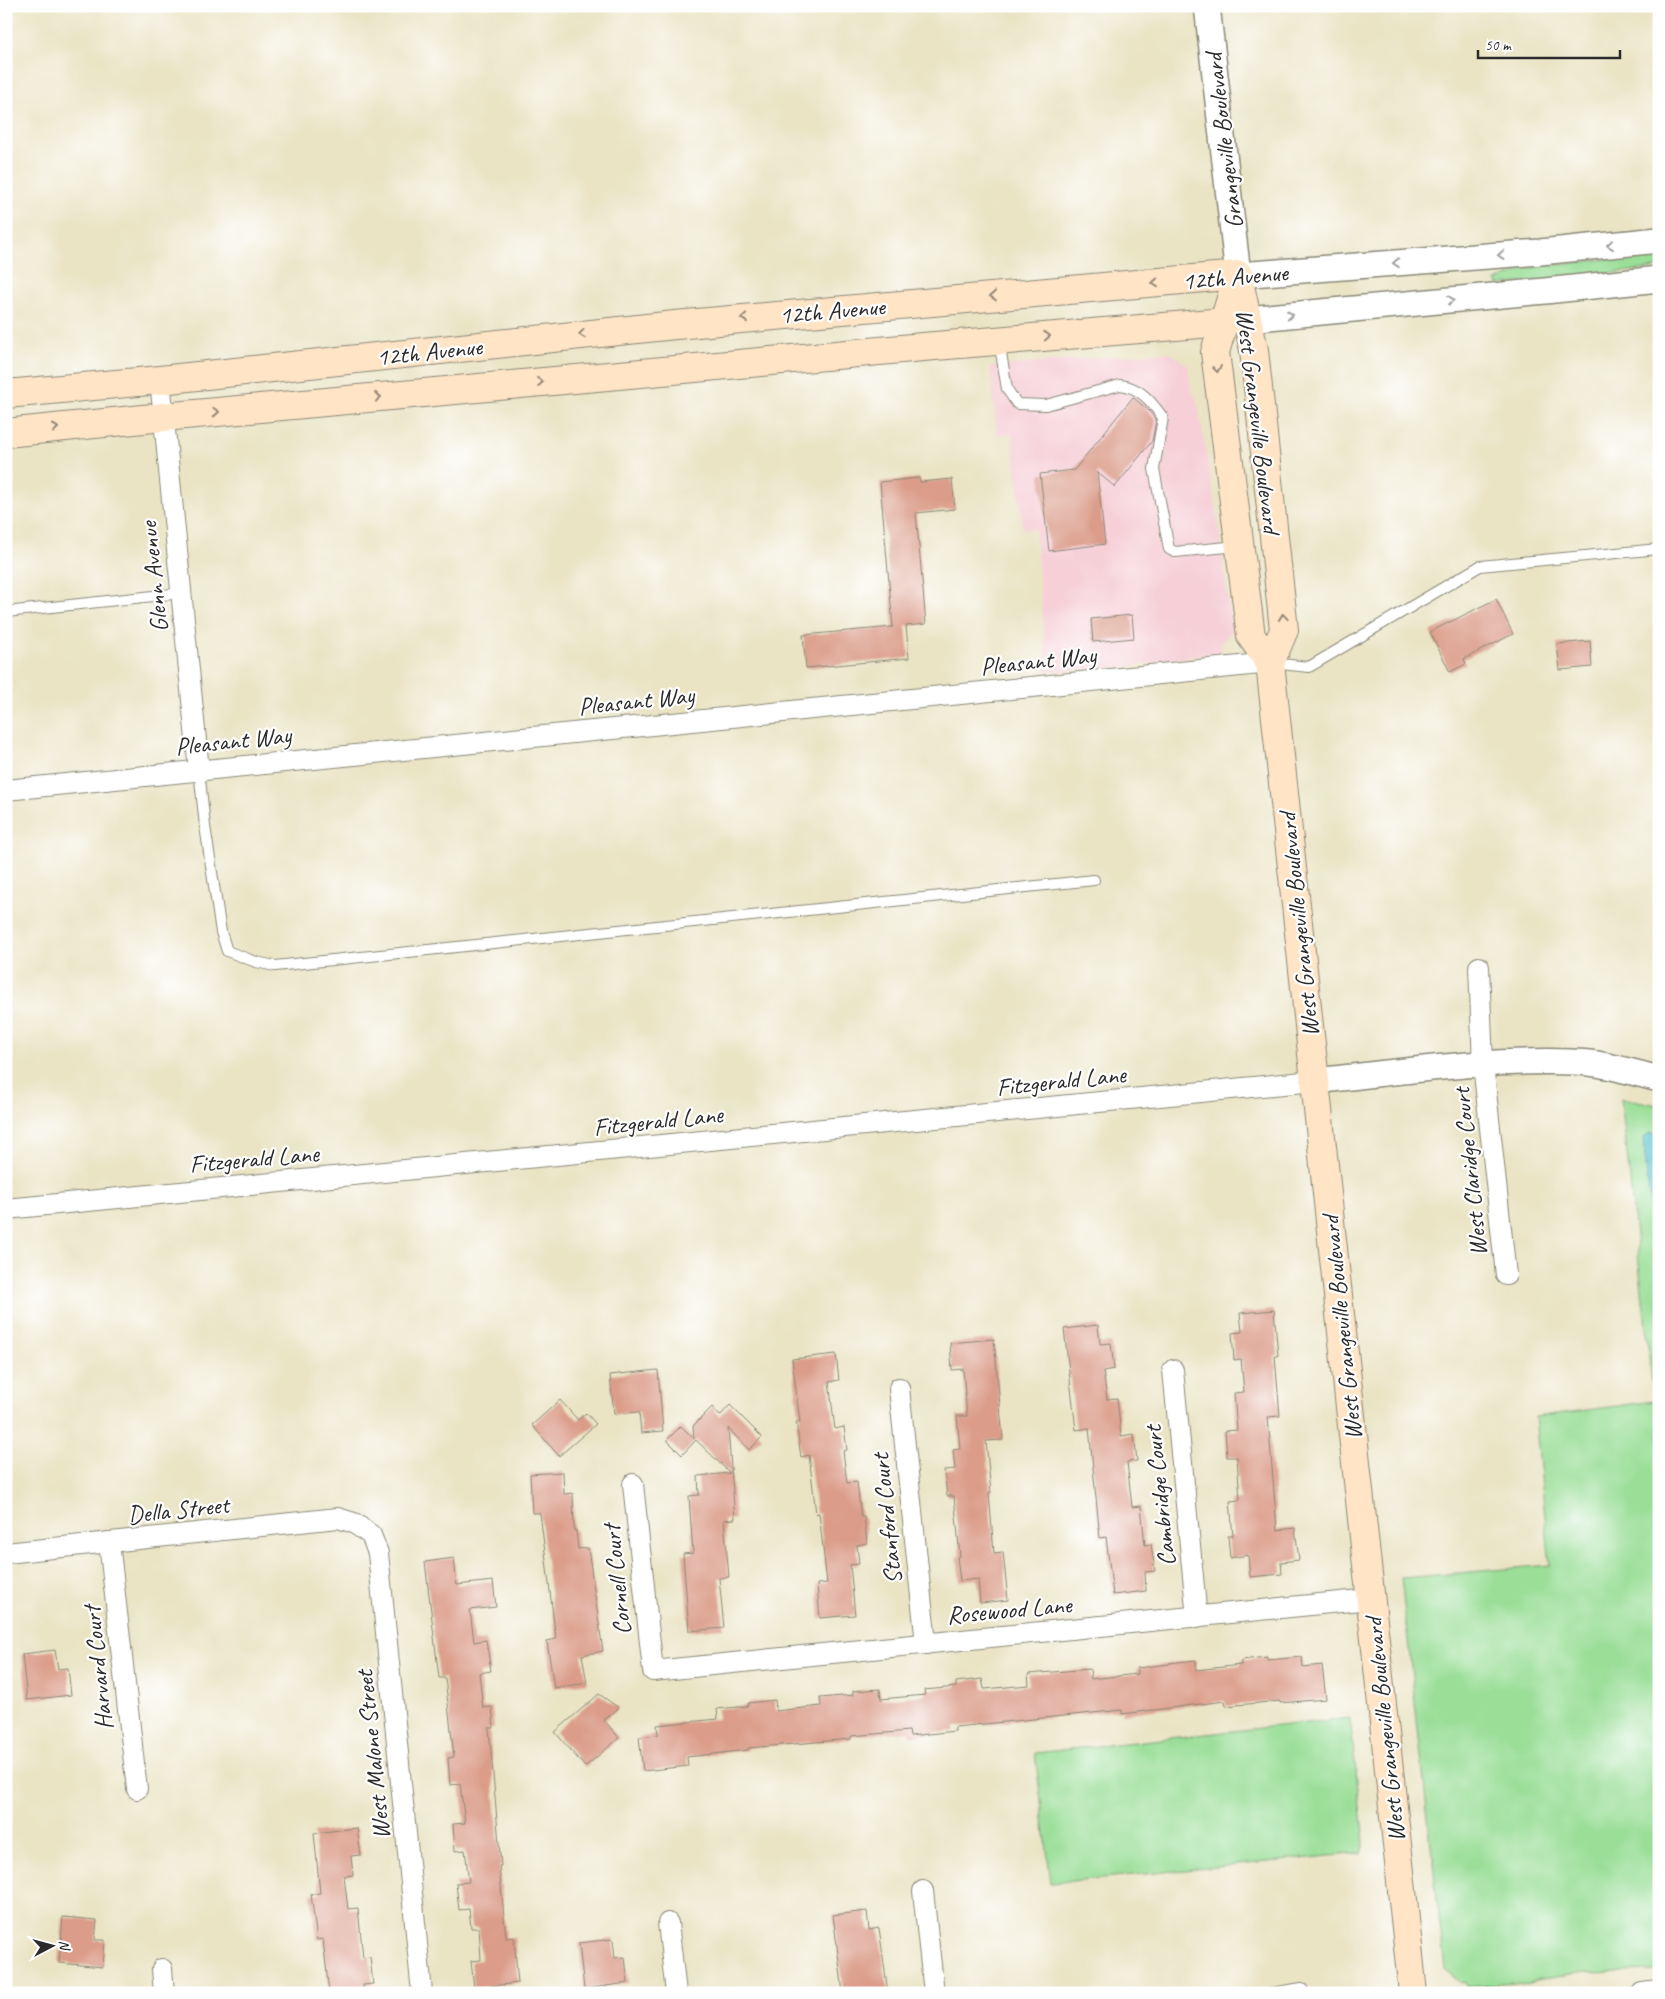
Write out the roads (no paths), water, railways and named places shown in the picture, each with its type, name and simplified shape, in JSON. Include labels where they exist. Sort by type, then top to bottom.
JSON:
[{"type":"main road","name":"West Grangeville Boulevard","points":[[1238,275],[1236,320],[1215,352],[1251,636],[1270,663]]},
{"type":"main road","name":"12th Avenue","points":[[6,394],[160,380],[675,324],[1238,275]]},
{"type":"main road","name":"West Grangeville Boulevard","points":[[1236,320],[1254,350],[1284,630],[1270,663],[1413,1993]]},
{"type":"main road","name":"12th Avenue","points":[[6,433],[999,340],[1236,320]]},
{"type":"street","name":"Grangeville Boulevard","points":[[1208,6],[1238,275]]},
{"type":"street","name":"12th Avenue","points":[[1238,275],[1540,252],[1659,240]]},
{"type":"street","name":"12th Avenue","points":[[1236,320],[1545,292],[1659,278]]},
{"type":"street","name":"Glenn Avenue","points":[[160,380],[199,770]]},
{"type":"street","name":"Pleasant Way","points":[[6,790],[1270,663]]},
{"type":"street","name":"West Claridge Court","points":[[1479,968],[1483,1064],[1506,1276]]},
{"type":"street","points":[[1314,1081],[1483,1064],[1574,1062],[1624,1070],[1659,1079]]},
{"type":"street","name":"Fitzgerald Lane","points":[[6,1209],[1314,1081]]},
{"type":"street","name":"Cambridge Court","points":[[1173,1370],[1198,1618]]},
{"type":"street","name":"Stanford Court","points":[[898,1388],[926,1644]]},
{"type":"street","name":"Cornell Court","points":[[632,1484],[652,1671]]},
{"type":"street","name":"Della Street","points":[[6,1553],[338,1518],[354,1523]]},
{"type":"street","name":"West Malone Street","points":[[354,1523],[371,1535],[378,1553],[422,1993]]},
{"type":"street","name":"Harvard Court","points":[[110,1542],[137,1789]]},
{"type":"street","name":"Rosewood Lane","points":[[652,1671],[1198,1618],[1370,1599]]},
{"type":"street","points":[[923,1891],[934,1993]]},
{"type":"street","points":[[668,1923],[676,1993]]},
{"type":"street","points":[[162,1969],[164,1993]]},
{"type":"street","points":[[1642,1993],[1659,1991]]},
{"type":"lane","points":[[999,340],[1007,388],[1017,404],[1046,405],[1120,386],[1130,386],[1150,400],[1163,418],[1154,469],[1169,549],[1175,552],[1240,546]]},
{"type":"lane","points":[[1270,663],[1309,667],[1480,566],[1659,549]]},
{"type":"lane","points":[[6,612],[181,593]]},
{"type":"lane","points":[[199,770],[205,826],[221,932],[227,951],[256,962],[275,966],[1094,880]]},
{"type":"lane","points":[[1271,1993],[1302,1988],[1302,1993]]},
{"type":"water","points":[[1651,1133],[1659,1134],[1659,1287],[1643,1139]]}]
